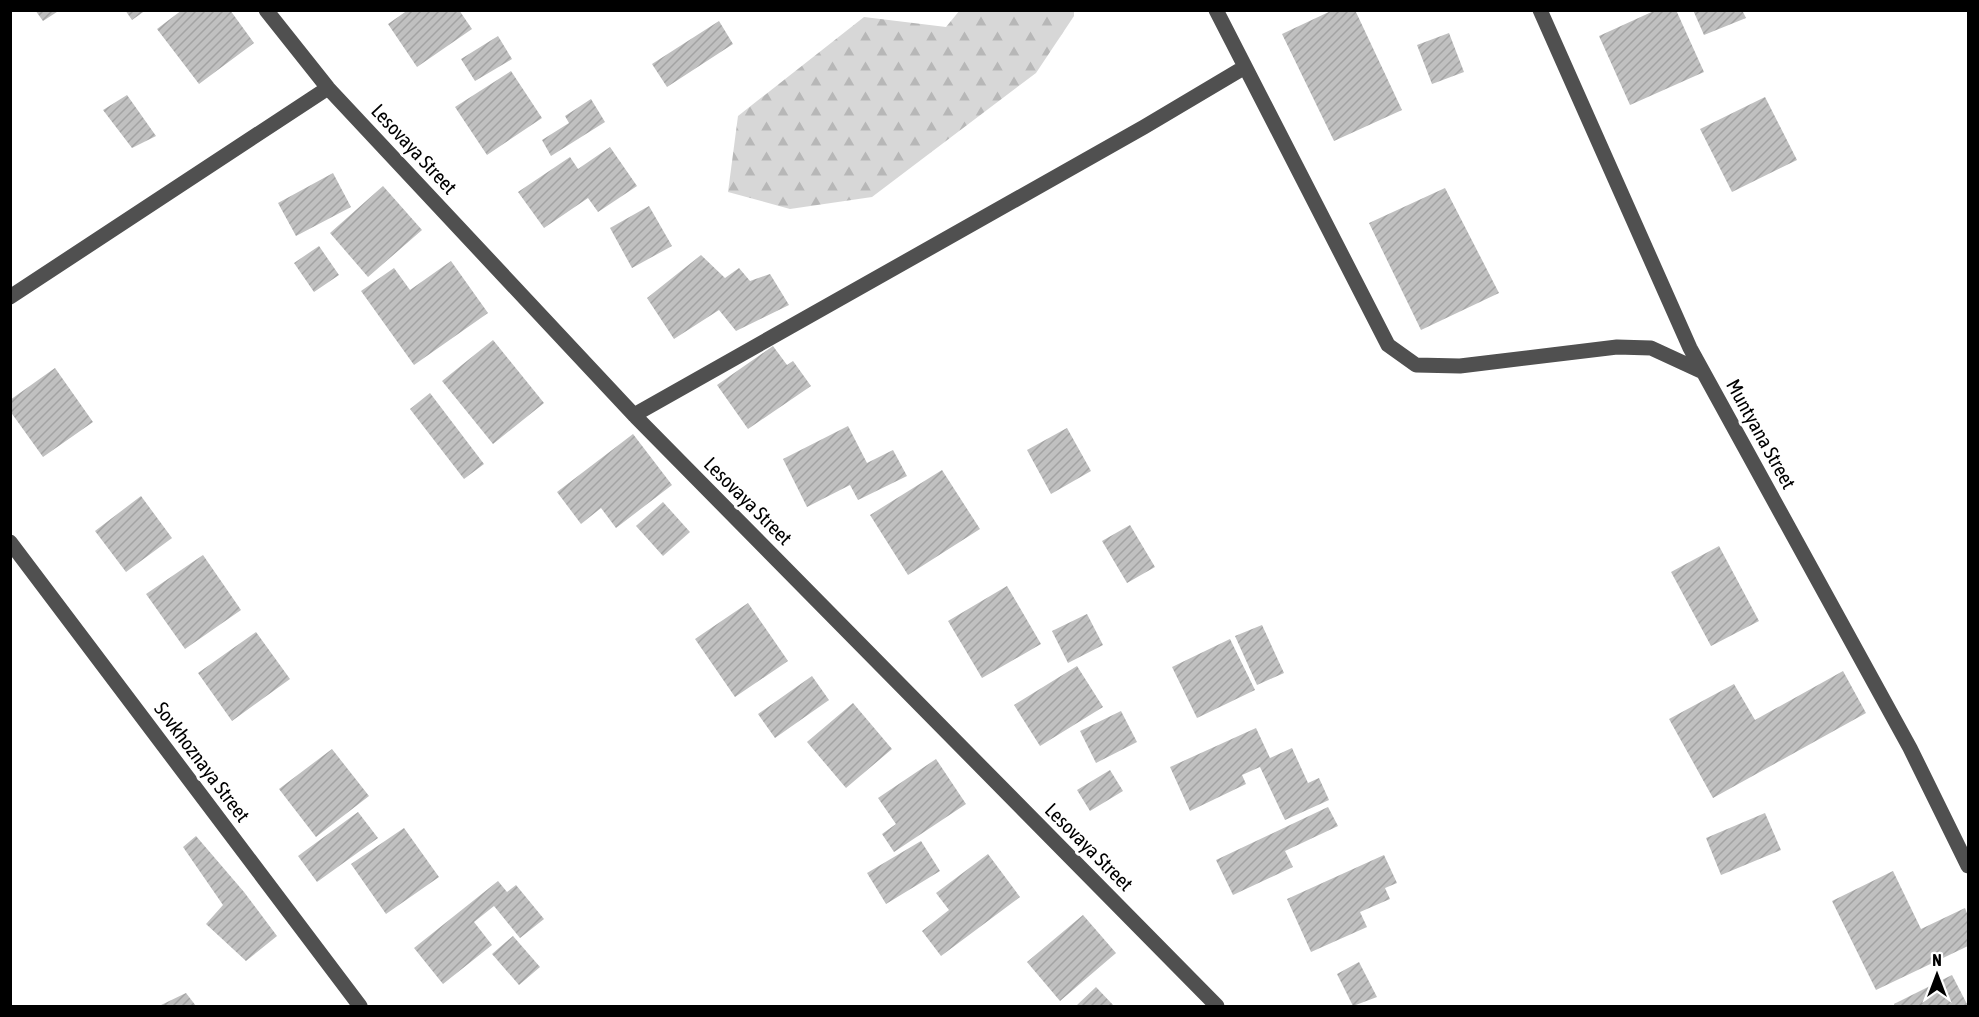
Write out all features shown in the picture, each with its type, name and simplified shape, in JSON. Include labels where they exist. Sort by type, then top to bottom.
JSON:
[{"type":"street","name":"Lesovaya Street","points":[[266,10],[328,88],[634,415],[1216,1006]]},
{"type":"street","points":[[1216,10],[1388,345],[1416,365],[1460,366],[1617,347],[1652,348],[1703,372]]},
{"type":"street","name":"Muntyana Street","points":[[1540,10],[1690,348],[1910,748],[1968,866]]},
{"type":"street","points":[[634,415],[1144,127],[1245,67]]},
{"type":"street","points":[[10,297],[328,88]]},
{"type":"street","name":"Sovkhoznaya Street","points":[[10,542],[360,1006]]},
{"type":"green space","points":[[960,10],[1074,11],[1074,16],[1036,73],[872,197],[790,209],[728,192],[738,116],[864,17],[946,27]]},
{"type":"building","points":[[35,10],[60,10],[43,21]]},
{"type":"building","points":[[125,10],[146,10],[132,20]]},
{"type":"building","points":[[182,10],[230,10],[254,43],[199,84],[157,29]]},
{"type":"building","points":[[408,10],[459,10],[472,29],[417,67],[388,24]]},
{"type":"building","points":[[1333,10],[1355,10],[1402,110],[1334,141],[1282,34]]},
{"type":"building","points":[[1656,10],[1676,10],[1704,72],[1630,105],[1599,36]]},
{"type":"building","points":[[1693,10],[1742,10],[1746,18],[1704,35]]},
{"type":"building","points":[[719,21],[733,44],[667,87],[652,64]]},
{"type":"building","points":[[1449,33],[1464,72],[1432,84],[1417,45]]},
{"type":"building","points":[[498,36],[512,59],[475,81],[461,59]]},
{"type":"building","points":[[511,71],[542,118],[487,155],[455,107]]},
{"type":"building","points":[[127,95],[156,136],[132,148],[103,110]]},
{"type":"building","points":[[1765,97],[1797,160],[1732,192],[1700,129]]},
{"type":"building","points":[[591,99],[605,122],[551,156],[542,140],[569,123],[565,116]]},
{"type":"building","points":[[610,147],[637,186],[598,212],[588,198],[544,228],[518,192],[570,157],[578,169]]},
{"type":"building","points":[[333,173],[351,207],[296,236],[278,203]]},
{"type":"building","points":[[383,186],[422,230],[368,277],[330,233]]},
{"type":"building","points":[[1445,188],[1499,293],[1421,330],[1369,223]]},
{"type":"building","points":[[649,206],[672,246],[632,268],[610,228]]},
{"type":"building","points":[[319,246],[339,275],[314,292],[294,263]]},
{"type":"building","points":[[701,255],[725,278],[739,268],[750,281],[770,274],[789,305],[736,331],[719,310],[674,339],[647,298]]},
{"type":"building","points":[[451,261],[488,313],[414,365],[361,291],[394,268],[410,290]]},
{"type":"building","points":[[493,340],[544,403],[493,444],[442,381]]},
{"type":"building","points":[[773,346],[787,365],[793,361],[811,386],[748,429],[717,385]]},
{"type":"building","points":[[55,368],[93,422],[43,457],[10,411],[10,400]]},
{"type":"building","points":[[430,393],[484,464],[464,479],[410,409]]},
{"type":"building","points":[[848,426],[867,463],[893,450],[907,476],[858,500],[850,485],[807,507],[783,459]]},
{"type":"building","points":[[1067,428],[1091,471],[1051,494],[1027,450]]},
{"type":"building","points":[[633,434],[672,485],[616,528],[601,508],[581,524],[557,492]]},
{"type":"building","points":[[942,470],[980,529],[908,575],[870,515]]},
{"type":"building","points":[[141,496],[172,538],[126,572],[95,531]]},
{"type":"building","points":[[663,502],[690,532],[663,556],[636,526]]},
{"type":"building","points":[[1130,525],[1155,567],[1127,583],[1102,541]]},
{"type":"building","points":[[1719,546],[1759,621],[1711,646],[1671,572]]},
{"type":"building","points":[[203,555],[241,610],[185,649],[146,594]]},
{"type":"building","points":[[1007,586],[1041,644],[982,678],[948,621]]},
{"type":"building","points":[[748,603],[788,661],[735,697],[695,639]]},
{"type":"building","points":[[1087,614],[1103,645],[1068,663],[1052,631]]},
{"type":"building","points":[[1262,625],[1284,673],[1257,685],[1235,636]]},
{"type":"building","points":[[256,632],[290,679],[232,721],[198,673]]},
{"type":"building","points":[[1230,639],[1255,690],[1197,718],[1172,667]]},
{"type":"building","points":[[1077,666],[1103,707],[1040,746],[1014,705]]},
{"type":"building","points":[[1843,671],[1866,713],[1713,798],[1669,719],[1734,684],[1755,720]]},
{"type":"building","points":[[812,676],[829,700],[775,738],[758,714]]},
{"type":"building","points":[[853,703],[892,749],[846,788],[807,742]]},
{"type":"building","points":[[1121,711],[1137,742],[1096,763],[1080,731]]},
{"type":"building","points":[[1256,728],[1270,758],[1292,748],[1308,783],[1319,778],[1329,800],[1285,820],[1260,767],[1242,775],[1246,784],[1190,811],[1170,767]]},
{"type":"building","points":[[332,749],[369,796],[316,837],[279,789]]},
{"type":"building","points":[[936,759],[966,804],[894,852],[882,834],[896,824],[878,798]]},
{"type":"building","points":[[1110,770],[1123,791],[1090,811],[1077,790]]},
{"type":"building","points":[[1328,807],[1338,826],[1285,851],[1293,867],[1233,895],[1216,860]]},
{"type":"building","points":[[358,812],[378,838],[317,882],[298,856]]},
{"type":"building","points":[[1765,813],[1781,850],[1721,875],[1706,838]]},
{"type":"building","points":[[404,828],[439,877],[386,914],[351,864]]},
{"type":"building","points":[[196,836],[244,892],[277,936],[246,961],[206,924],[223,905],[183,847]]},
{"type":"building","points":[[921,841],[940,871],[886,904],[867,873]]},
{"type":"building","points":[[988,854],[1020,897],[941,956],[922,931],[949,910],[936,893]]},
{"type":"building","points":[[1384,855],[1397,883],[1385,888],[1390,899],[1360,912],[1367,927],[1311,952],[1287,899]]},
{"type":"building","points":[[1893,871],[1921,929],[1965,908],[1968,916],[1968,946],[1876,990],[1832,901]]},
{"type":"building","points":[[498,881],[507,892],[516,885],[544,919],[520,938],[494,906],[474,922],[492,945],[443,984],[414,948]]},
{"type":"building","points":[[1083,915],[1116,953],[1060,1001],[1027,962]]},
{"type":"building","points":[[513,936],[540,967],[519,985],[492,954]]},
{"type":"building","points":[[1359,962],[1377,997],[1353,1006],[1337,974]]},
{"type":"building","points":[[1952,975],[1968,1006],[1895,1006],[1894,1004]]},
{"type":"building","points":[[1096,987],[1114,1006],[1077,1005]]},
{"type":"building","points":[[186,993],[196,1006],[159,1006]]}]
